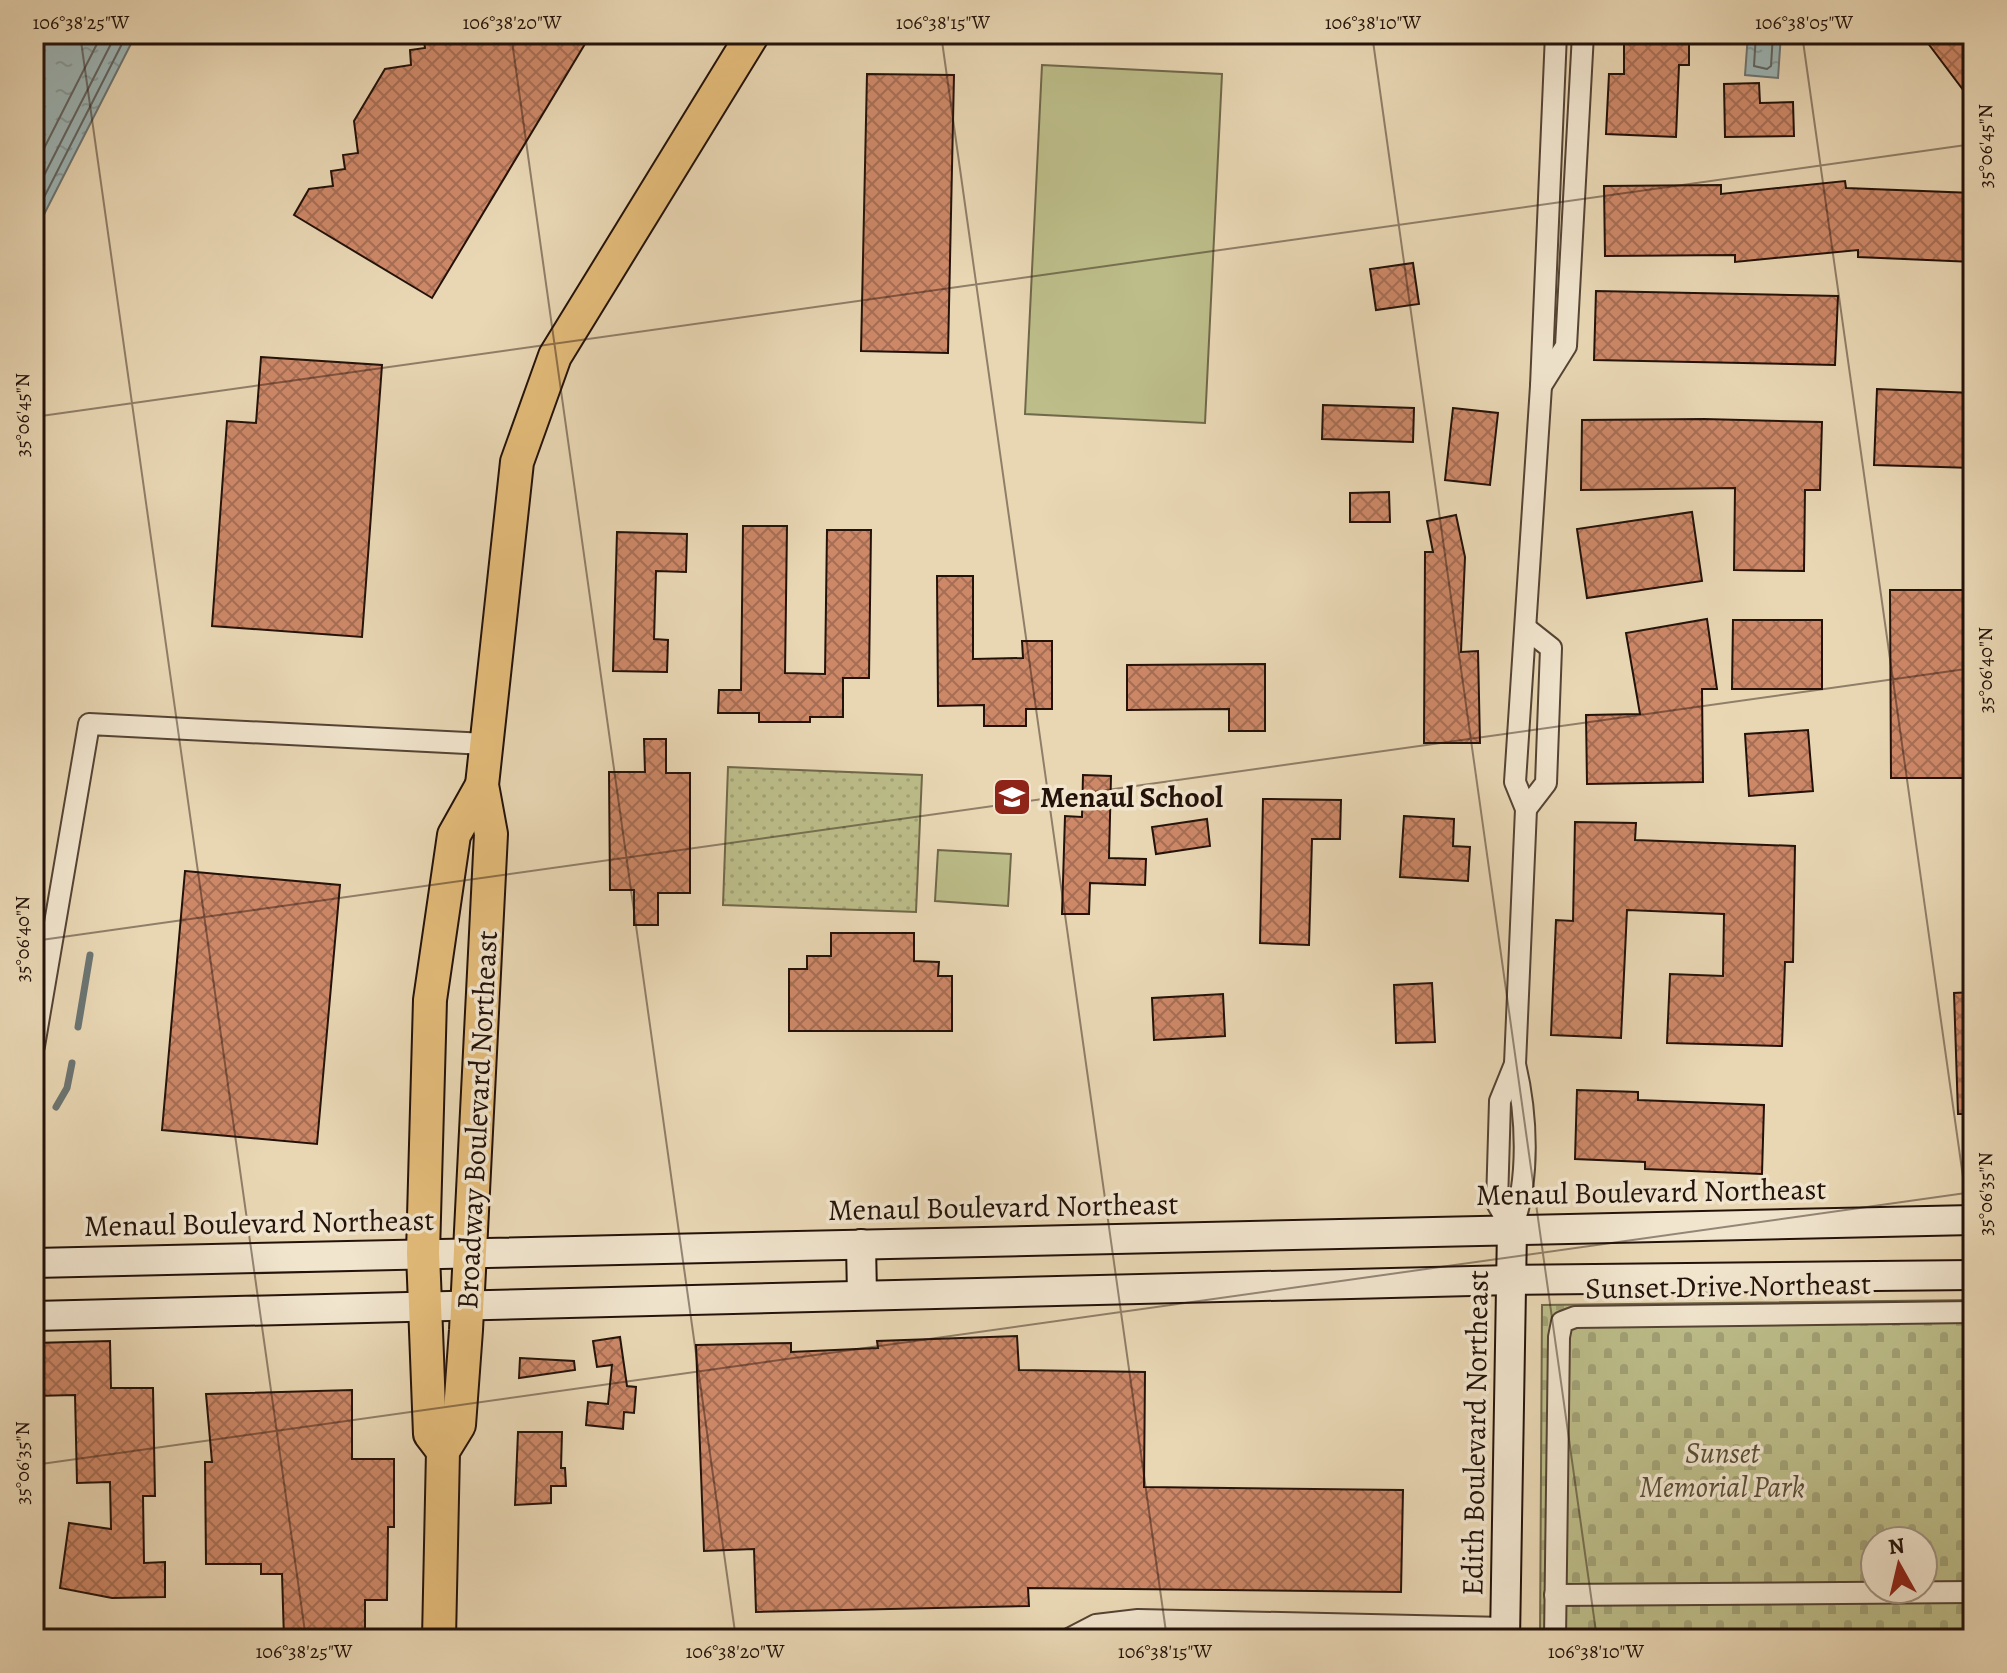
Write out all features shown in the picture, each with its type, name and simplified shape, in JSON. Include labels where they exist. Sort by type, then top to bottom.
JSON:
[{"type":"main road","name":"Broadway Boulevard Northeast","points":[[439,1639],[443,1451],[459,1425],[471,1253],[491,834],[482,785],[517,462],[555,356],[753,34]]},
{"type":"main road","name":"Broadway Boulevard Northeast","points":[[443,1451],[430,1434],[423,1253],[430,1000],[454,835],[482,785]]},
{"type":"main road","name":"Menaul Boulevard Northeast","points":[[34,1263],[1973,1220]]},
{"type":"main road","name":"Edith Boulevard Northeast","points":[[1505,1634],[1512,1229]]},
{"type":"main road","points":[[861,1244],[862,1295]]},
{"type":"main road","points":[[34,1316],[1512,1280],[1973,1275]]},
{"type":"street","name":"Edith Boulevard Northeast","points":[[1512,1229],[1521,1205],[1524,1114],[1515,1064],[1526,809],[1515,782],[1541,386],[1556,34]]},
{"type":"street","name":"Edith Boulevard Northeast","points":[[1541,386],[1566,346],[1583,34]]},
{"type":"street","name":"Edith Boulevard Northeast","points":[[1526,809],[1546,783],[1551,648],[1527,629]]},
{"type":"street","points":[[34,1046],[89,724],[486,744]]},
{"type":"street","name":"Sunset Drive Northeast","points":[[1555,1639],[1562,1322],[1575,1317],[1973,1312]]},
{"type":"street","points":[[1555,1595],[1973,1592]]},
{"type":"street","points":[[1069,1639],[1096,1625],[1138,1620],[1505,1634]]},
{"type":"green space","points":[[1042,65],[1222,74],[1205,423],[1025,414]]},
{"type":"green space","points":[[728,767],[922,775],[916,912],[723,905]]},
{"type":"green space","points":[[938,850],[1011,854],[1008,906],[935,901]]},
{"type":"green space","name":"Sunset Memorial Park","points":[[1973,1300],[1973,1639],[1540,1639],[1542,1305]]},
{"type":"water","points":[[34,34],[136,34],[34,234]]},
{"type":"water","points":[[1748,34],[1781,34],[1778,78],[1745,75]]},
{"type":"building","points":[[423,34],[591,34],[432,298],[294,215],[309,189],[333,186],[331,171],[345,169],[343,155],[358,153],[354,121],[385,69],[411,65],[410,50],[425,48]]},
{"type":"building","points":[[1624,34],[1689,34],[1689,65],[1679,65],[1676,137],[1606,134],[1609,74],[1624,74]]},
{"type":"building","points":[[1921,34],[1973,34],[1973,103]]},
{"type":"building","points":[[867,74],[954,75],[948,353],[861,351]]},
{"type":"building","points":[[1759,83],[1760,103],[1793,102],[1794,136],[1725,137],[1724,84]]},
{"type":"building","points":[[1845,181],[1846,188],[1973,193],[1973,262],[1858,257],[1858,250],[1735,262],[1735,255],[1605,256],[1604,186],[1721,185],[1721,194]]},
{"type":"building","points":[[1413,263],[1419,304],[1376,310],[1370,269]]},
{"type":"building","points":[[1596,291],[1838,296],[1835,365],[1594,360]]},
{"type":"building","points":[[261,357],[382,365],[362,637],[212,626],[227,421],[256,423]]},
{"type":"building","points":[[1877,389],[1973,393],[1973,468],[1874,465]]},
{"type":"building","points":[[1323,405],[1414,408],[1413,442],[1322,439]]},
{"type":"building","points":[[1453,408],[1498,413],[1490,485],[1445,480]]},
{"type":"building","points":[[1582,420],[1822,422],[1820,490],[1805,490],[1804,571],[1734,570],[1735,488],[1581,490]]},
{"type":"building","points":[[1389,492],[1390,522],[1350,522],[1350,493]]},
{"type":"building","points":[[1692,512],[1702,581],[1587,598],[1577,529]]},
{"type":"building","points":[[1456,515],[1465,557],[1461,652],[1478,651],[1480,743],[1424,743],[1425,552],[1433,552],[1427,521]]},
{"type":"building","points":[[743,526],[787,526],[785,673],[825,674],[827,530],[871,530],[869,678],[843,678],[843,717],[810,717],[810,722],[759,722],[759,713],[718,713],[719,690],[741,690]]},
{"type":"building","points":[[617,532],[687,534],[686,572],[656,571],[654,639],[668,640],[667,672],[613,671]]},
{"type":"building","points":[[937,576],[973,576],[973,659],[1023,658],[1022,641],[1052,641],[1052,709],[1026,709],[1026,726],[984,726],[984,705],[938,706]]},
{"type":"building","points":[[1890,590],[1973,590],[1973,778],[1891,778]]},
{"type":"building","points":[[1707,619],[1717,689],[1702,689],[1703,782],[1587,784],[1586,715],[1640,714],[1626,633]]},
{"type":"building","points":[[1733,620],[1822,620],[1822,689],[1732,689]]},
{"type":"building","points":[[1265,664],[1265,731],[1229,731],[1229,709],[1127,710],[1127,665]]},
{"type":"building","points":[[1808,730],[1813,791],[1749,796],[1745,734]]},
{"type":"building","points":[[644,739],[666,739],[666,773],[690,773],[690,893],[658,893],[658,925],[634,925],[634,890],[610,890],[609,772],[645,772]]},
{"type":"building","points":[[1083,775],[1111,776],[1109,858],[1146,859],[1145,885],[1090,883],[1089,914],[1062,914],[1065,816],[1082,817]]},
{"type":"building","points":[[1263,799],[1341,800],[1340,839],[1312,839],[1309,945],[1260,943]]},
{"type":"building","points":[[1404,816],[1454,819],[1453,846],[1470,847],[1468,881],[1400,877]]},
{"type":"building","points":[[1207,819],[1210,846],[1156,854],[1152,827]]},
{"type":"building","points":[[1575,822],[1636,823],[1635,840],[1795,846],[1793,962],[1785,962],[1782,1046],[1667,1043],[1670,974],[1723,976],[1724,914],[1627,910],[1621,1038],[1551,1035],[1556,920],[1573,921]]},
{"type":"building","points":[[185,871],[340,885],[317,1144],[162,1130]]},
{"type":"building","points":[[831,933],[914,933],[914,961],[939,962],[938,976],[952,976],[952,1031],[789,1031],[789,969],[807,969],[807,956],[831,956]]},
{"type":"building","points":[[1432,983],[1435,1042],[1396,1043],[1394,985]]},
{"type":"building","points":[[1973,992],[1973,1114],[1958,1114],[1954,993]]},
{"type":"building","points":[[1223,994],[1225,1036],[1154,1040],[1152,998]]},
{"type":"building","points":[[1577,1090],[1638,1092],[1638,1100],[1764,1105],[1762,1174],[1645,1169],[1645,1162],[1575,1159]]},
{"type":"building","points":[[1017,1336],[1019,1370],[1145,1372],[1144,1487],[1403,1490],[1401,1592],[1028,1588],[1029,1606],[756,1612],[754,1549],[704,1551],[696,1345],[791,1343],[791,1352],[878,1348],[877,1341]]},
{"type":"building","points":[[620,1337],[627,1386],[636,1387],[634,1413],[624,1412],[623,1429],[586,1425],[588,1402],[608,1404],[612,1365],[597,1367],[593,1341]]},
{"type":"building","points":[[110,1341],[111,1388],[153,1388],[155,1496],[143,1496],[144,1563],[165,1562],[165,1597],[112,1598],[60,1588],[69,1523],[111,1529],[110,1482],[77,1483],[75,1395],[34,1396],[34,1343]]},
{"type":"building","points":[[520,1358],[574,1361],[575,1370],[519,1378]]},
{"type":"building","points":[[352,1390],[352,1459],[394,1459],[394,1527],[388,1527],[387,1600],[365,1600],[365,1639],[284,1639],[282,1574],[261,1574],[261,1564],[206,1564],[205,1462],[212,1462],[206,1394]]},
{"type":"building","points":[[518,1432],[562,1432],[561,1468],[565,1468],[566,1486],[551,1486],[551,1503],[515,1505]]},
{"type":"waterway","points":[[78,1027],[90,955]]},
{"type":"waterway","points":[[56,1107],[67,1088],[72,1063]]},
{"type":"place","name":"Menaul School","points":[[1012,797]]}]
